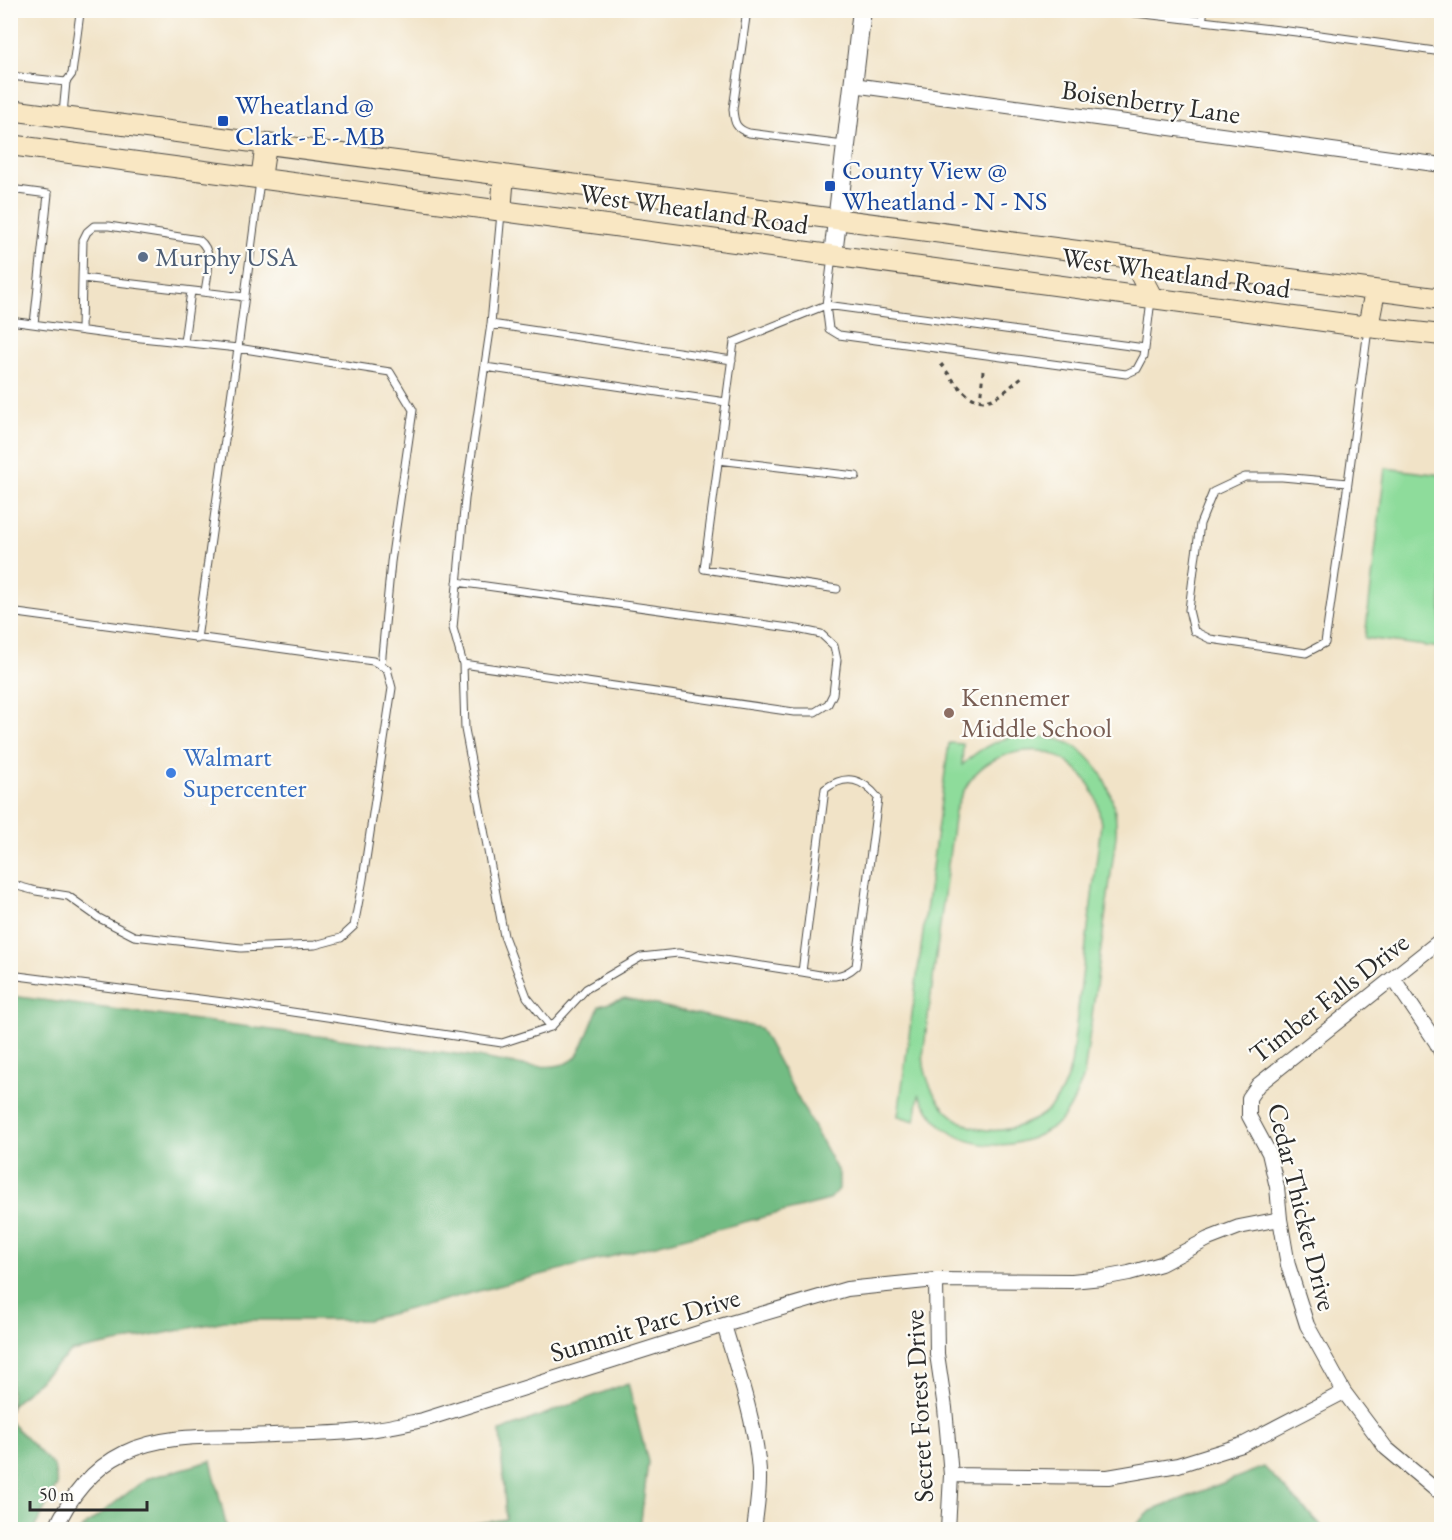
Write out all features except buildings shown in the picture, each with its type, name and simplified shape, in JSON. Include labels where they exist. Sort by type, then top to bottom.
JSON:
[{"type":"main road","name":"West Wheatland Road","points":[[10,110],[1442,300]]},
{"type":"main road","points":[[261,178],[266,144]]},
{"type":"main road","name":"West Wheatland Road","points":[[10,145],[1368,327],[1442,334]]},
{"type":"main road","points":[[501,211],[504,176]]},
{"type":"main road","points":[[1132,259],[1152,297]]},
{"type":"main road","points":[[1368,327],[1375,291]]},
{"type":"street","points":[[833,255],[862,10]]},
{"type":"street","name":"Boisenberry Lane","points":[[853,85],[1442,165]]},
{"type":"street","name":"Timber Falls Drive","points":[[1249,1098],[1258,1085],[1442,939]]},
{"type":"street","points":[[1393,978],[1442,1054]]},
{"type":"street","name":"Cedar Thicket Drive","points":[[1249,1098],[1249,1116],[1269,1153],[1277,1187],[1287,1265],[1306,1325],[1344,1392],[1386,1448],[1442,1495]]},
{"type":"street","name":"Summit Parc Drive","points":[[55,1530],[61,1515],[79,1489],[99,1469],[124,1453],[147,1444],[179,1438],[359,1432],[390,1427],[423,1420],[724,1325],[847,1289],[936,1280],[1072,1281],[1102,1278],[1161,1264],[1208,1239],[1239,1227],[1280,1219]]},
{"type":"street","name":"Secret Forest Drive","points":[[936,1280],[937,1354],[951,1475],[948,1530]]},
{"type":"street","points":[[724,1325],[750,1416],[759,1461],[754,1530]]},
{"type":"street","points":[[951,1475],[1108,1478],[1178,1466],[1242,1445],[1344,1392]]},
{"type":"lane","points":[[62,117],[66,82],[72,74],[80,13],[78,10]]},
{"type":"lane","points":[[747,10],[733,109],[733,121],[739,130],[846,145]]},
{"type":"lane","points":[[1110,10],[1442,52]]},
{"type":"lane","points":[[1202,21],[1204,10]]},
{"type":"lane","points":[[10,76],[66,82]]},
{"type":"lane","points":[[197,639],[261,178]]},
{"type":"lane","points":[[10,189],[48,194],[34,324]]},
{"type":"lane","points":[[501,211],[491,324],[465,499],[453,628],[463,664],[465,729],[504,936],[527,997],[551,1027]]},
{"type":"lane","points":[[81,330],[82,248],[87,232],[94,226],[109,226],[199,240],[209,253],[205,292]]},
{"type":"lane","points":[[833,255],[826,305],[829,329],[839,335],[1126,374],[1137,369],[1144,356],[1152,297]]},
{"type":"lane","points":[[82,278],[244,297]]},
{"type":"lane","points":[[184,342],[191,291]]},
{"type":"lane","points":[[837,589],[704,569],[734,342],[826,305],[1145,348]]},
{"type":"lane","points":[[10,321],[238,348],[390,372],[413,410],[391,562],[381,666]]},
{"type":"lane","points":[[491,324],[732,360]]},
{"type":"lane","points":[[1348,483],[1282,477],[1245,477],[1213,492],[1200,524],[1189,610],[1194,631],[1210,639],[1306,653],[1325,644],[1348,483],[1368,327]]},
{"type":"lane","points":[[485,368],[726,402]]},
{"type":"lane","points":[[718,460],[856,476]]},
{"type":"lane","points":[[457,582],[821,634],[834,646],[837,660],[833,694],[828,704],[815,712],[794,712],[463,664]]},
{"type":"lane","points":[[10,612],[373,662],[387,669],[392,688],[354,926],[341,938],[315,945],[241,948],[134,936],[99,918],[68,896],[10,884]]},
{"type":"lane","points":[[10,975],[239,1004],[502,1043],[551,1027],[586,989],[641,957],[678,953],[802,972],[836,977],[848,973],[856,966],[878,798],[868,785],[852,779],[835,782],[825,789],[802,972]]},
{"type":"path","points":[[941,364],[967,396],[980,402],[995,399],[1023,376]]},
{"type":"path","points":[[980,402],[983,371]]},
{"type":"green space","points":[[1385,468],[1441,475],[1441,648],[1365,638]]},
{"type":"green space","points":[[1016,735],[1040,736],[1065,741],[1088,757],[1108,788],[1115,812],[1116,836],[1084,1076],[1080,1087],[1067,1113],[1050,1129],[1017,1143],[992,1145],[967,1140],[944,1128],[933,1117],[919,1095],[915,1121],[898,1116],[949,743],[963,744],[962,765],[993,743]],"holes":[[[1024,751],[1051,753],[1074,767],[1086,780],[1095,796],[1101,824],[1071,1065],[1066,1080],[1057,1099],[1040,1116],[1005,1130],[987,1130],[970,1126],[955,1118],[943,1107],[926,1075],[923,1056],[955,811],[966,787],[979,770],[997,758]]]},
{"type":"green space","points":[[11,996],[541,1067],[567,1063],[576,1057],[599,1006],[625,998],[760,1028],[839,1174],[839,1189],[829,1200],[367,1320],[230,1320],[71,1352],[12,1405],[11,1411]]},
{"type":"green space","points":[[628,1383],[648,1462],[640,1529],[438,1529],[506,1519],[500,1431]]},
{"type":"green space","points":[[10,1422],[54,1466],[57,1485],[34,1529],[11,1529]]},
{"type":"green space","points":[[211,1461],[227,1529],[81,1529],[146,1479]]},
{"type":"green space","points":[[1264,1467],[1324,1529],[1132,1529],[1151,1511]]},
{"type":"place","name":"Wheatland @ Clark - E - MB","points":[[223,121]]},
{"type":"place","name":"County View @ Wheatland - N - NS","points":[[830,186]]},
{"type":"place","name":"Murphy USA","points":[[143,257]]},
{"type":"place","name":"Kennemer Middle School","points":[[949,713]]},
{"type":"place","name":"Walmart Supercenter","points":[[171,773]]}]
